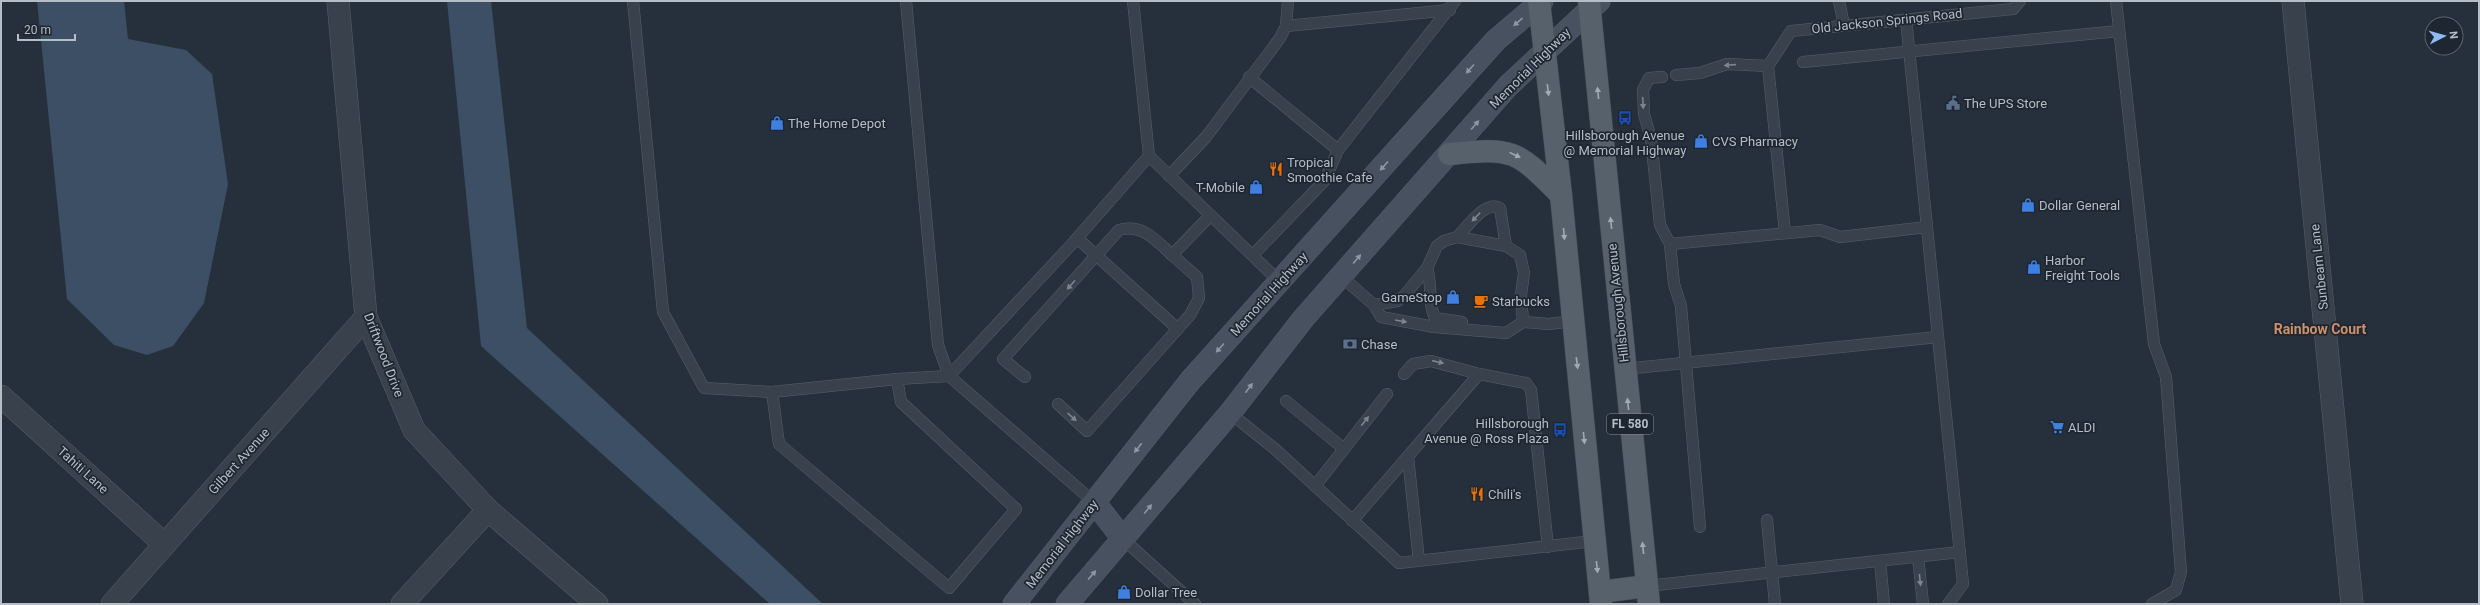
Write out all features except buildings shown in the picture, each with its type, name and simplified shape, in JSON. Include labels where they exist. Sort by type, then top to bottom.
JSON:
[{"type":"main road","points":[[1540,2],[1544,52],[1561,195],[1600,598],[1648,595]]},
{"type":"main road","name":"Memorial Highway","points":[[1014,604],[1190,381],[1496,40],[1540,2]]},
{"type":"main road","name":"Memorial Highway","points":[[1067,604],[1230,413],[1303,319],[1342,277],[1508,86],[1593,4]]},
{"type":"main road","name":"Hillsborough Avenue","points":[[1593,4],[1625,369],[1648,595]]},
{"type":"main road","points":[[1449,154],[1488,150],[1512,153],[1531,165],[1561,195]]},
{"type":"main road","points":[[1094,503],[1123,539]]},
{"type":"street","name":"Driftwood Drive","points":[[338,1],[366,318],[414,430],[488,510],[597,604]]},
{"type":"street","name":"Sunbeam Lane","points":[[2293,1],[2352,604]]},
{"type":"street","name":"Gilbert Avenue","points":[[112,604],[366,318]]},
{"type":"street","name":"Tahiti Lane","points":[[1,396],[164,544]]},
{"type":"street","points":[[402,604],[488,510]]},
{"type":"lane","points":[[633,1],[663,312],[704,388],[772,392],[897,379],[949,376],[1077,238],[1149,156]]},
{"type":"lane","points":[[906,1],[938,345],[949,376],[1094,503]]},
{"type":"lane","points":[[1134,1],[1149,156],[1280,282]]},
{"type":"lane","points":[[1169,176],[1206,137],[1286,26],[1288,1]]},
{"type":"lane","points":[[1839,1],[1844,25]]},
{"type":"lane","name":"Old Jackson Springs Road","points":[[1768,66],[1791,31],[2013,10],[2020,1]]},
{"type":"lane","points":[[2116,1],[2154,344],[2166,377],[2181,572],[2176,590],[2152,604]]},
{"type":"lane","points":[[1286,26],[1452,6]]},
{"type":"lane","points":[[1253,255],[1325,180],[1338,150],[1452,6]]},
{"type":"lane","points":[[1906,19],[1963,584],[1948,604]]},
{"type":"lane","points":[[1803,62],[2119,31]]},
{"type":"lane","points":[[1676,75],[1700,73],[1727,64],[1768,66],[1785,233]]},
{"type":"lane","points":[[1249,77],[1338,150]]},
{"type":"lane","points":[[1662,77],[1649,78],[1642,90],[1644,114],[1651,139],[1660,225],[1670,244],[1674,284],[1681,306],[1700,527]]},
{"type":"lane","points":[[1374,304],[1396,301],[1404,296],[1427,268],[1437,246],[1457,237],[1486,206],[1494,205],[1500,208],[1506,246]]},
{"type":"lane","points":[[1172,255],[1210,216]]},
{"type":"lane","points":[[1026,377],[1004,359],[1119,230],[1129,227],[1146,231],[1197,277],[1200,298],[1190,315],[1087,430],[1058,404]]},
{"type":"lane","points":[[1670,244],[1820,230],[1840,237],[1927,227]]},
{"type":"lane","points":[[1457,237],[1506,246],[1515,250],[1523,262],[1523,322]]},
{"type":"lane","points":[[1077,238],[1178,328]]},
{"type":"lane","points":[[1427,268],[1432,282],[1430,307],[1435,318],[1493,327],[1506,333]]},
{"type":"lane","points":[[1342,277],[1374,304],[1381,317],[1434,327],[1506,333],[1523,322],[1549,324],[1572,321]]},
{"type":"lane","points":[[1625,369],[1938,337]]},
{"type":"lane","points":[[1404,374],[1413,364],[1421,361],[1431,361],[1479,374],[1526,383],[1531,390],[1548,547]]},
{"type":"lane","points":[[1352,521],[1479,374]]},
{"type":"lane","points":[[772,392],[779,444],[949,588],[1016,509],[901,402],[897,379]]},
{"type":"lane","points":[[1315,486],[1387,394]]},
{"type":"lane","points":[[1286,401],[1344,449]]},
{"type":"lane","points":[[1230,413],[1315,486],[1399,563],[1594,541]]},
{"type":"lane","points":[[1408,456],[1419,561]]},
{"type":"lane","points":[[1767,520],[1775,604]]},
{"type":"lane","points":[[1123,539],[1195,604]]},
{"type":"lane","points":[[1648,595],[1773,572],[1960,552]]},
{"type":"lane","points":[[1918,557],[1923,604]]},
{"type":"lane","points":[[1880,561],[1883,604]]},
{"type":"water","points":[[37,1],[124,1],[128,39],[186,50],[212,74],[228,184],[204,303],[173,346],[147,355],[114,345],[67,299]]},
{"type":"water","points":[[447,1],[491,1],[527,328],[823,604],[770,604],[481,346]]},
{"type":"place","name":"The UPS Store","points":[[1953,103]]},
{"type":"place","name":"Hillsborough Avenue @ Memorial Highway","points":[[1625,118]]},
{"type":"place","name":"The Home Depot","points":[[777,123]]},
{"type":"place","name":"CVS Pharmacy","points":[[1701,141]]},
{"type":"place","name":"Tropical Smoothie Cafe","points":[[1276,169]]},
{"type":"place","name":"T-Mobile","points":[[1256,187]]},
{"type":"place","name":"Dollar General","points":[[2028,205]]},
{"type":"place","name":"Harbor Freight Tools","points":[[2034,267]]},
{"type":"place","name":"GameStop","points":[[1453,297]]},
{"type":"place","name":"Starbucks","points":[[1481,301]]},
{"type":"place","name":"Chase","points":[[1350,344]]},
{"type":"place","name":"ALDI","points":[[2057,427]]},
{"type":"place","name":"Hillsborough Avenue @ Ross Plaza","points":[[1560,430]]},
{"type":"place","name":"Chili's","points":[[1477,494]]},
{"type":"place","name":"Dollar Tree","points":[[1124,592]]},
{"type":"district","name":"Rainbow Court","points":[[2320,329]]}]
